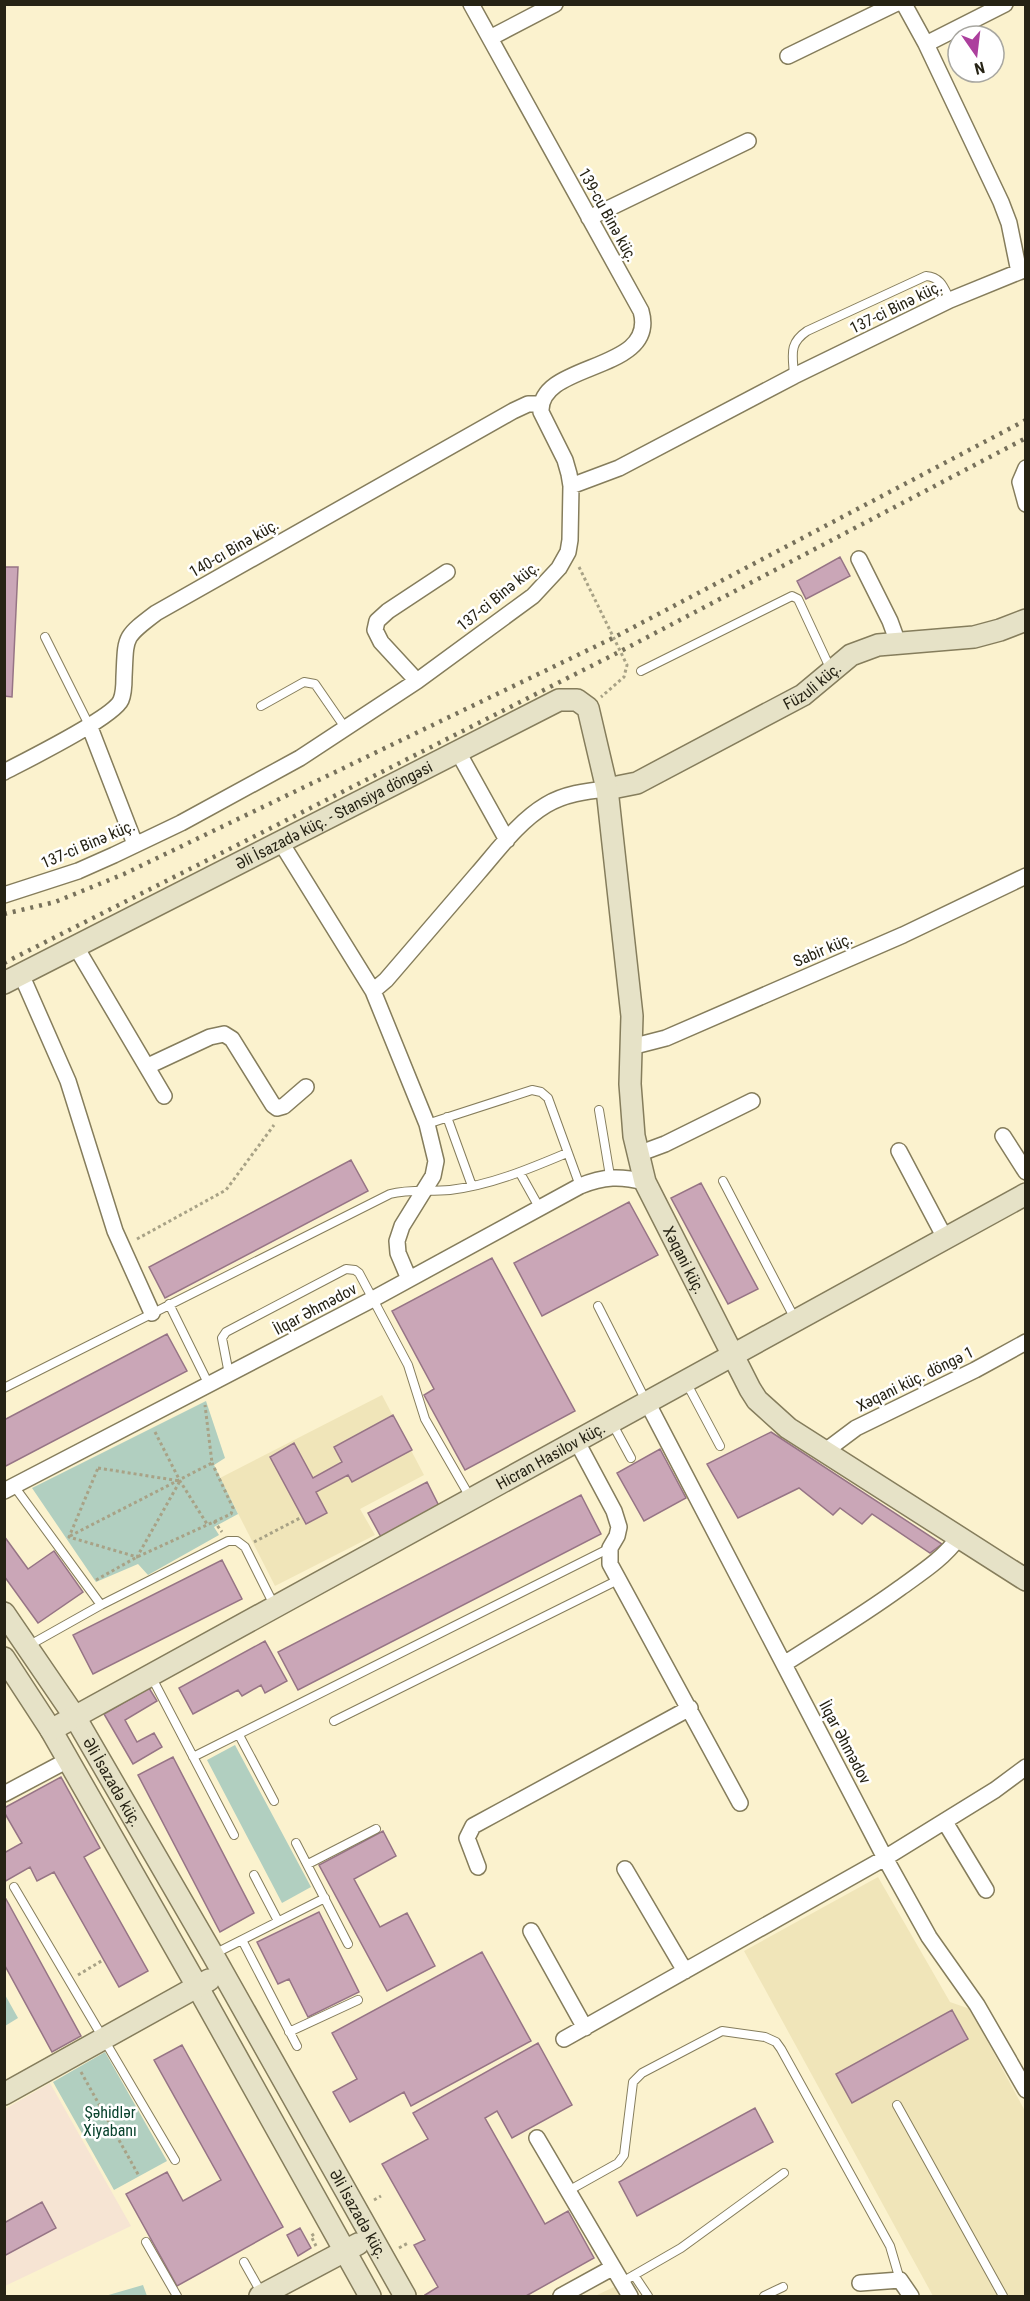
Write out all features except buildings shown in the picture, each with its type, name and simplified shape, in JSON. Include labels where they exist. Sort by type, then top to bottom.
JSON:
[{"type":"street","name":"139-cu Binə küç.","points":[[471,4],[641,311],[644,322],[642,334],[637,343],[628,350],[570,377],[548,391],[540,404]]},
{"type":"street","points":[[490,38],[555,4]]},
{"type":"street","points":[[788,56],[895,4]]},
{"type":"street","points":[[904,4],[926,44],[1009,223],[1022,271]]},
{"type":"street","points":[[926,44],[1005,4]]},
{"type":"street","points":[[589,219],[748,141]]},
{"type":"street","name":"137-ci Binə küç.","points":[[571,486],[619,468],[795,376],[950,300],[1022,271]]},
{"type":"street","name":"140-cı Binə küç.","points":[[4,772],[116,708],[121,701],[126,643],[129,634],[156,613],[513,411],[528,404],[540,404]]},
{"type":"street","points":[[540,404],[541,412],[565,460],[571,486],[568,552]]},
{"type":"street","points":[[1026,468],[1020,482],[1026,504]]},
{"type":"street","name":"137-ci Binə küç.","points":[[4,895],[78,871],[181,823],[346,729],[417,681],[532,596],[559,568],[568,552]]},
{"type":"street","points":[[859,559],[890,621],[898,643]]},
{"type":"street","points":[[417,681],[381,642],[375,630],[377,621],[387,611],[447,572]]},
{"type":"street","name":"Füzuli küç.","points":[[607,789],[637,783],[803,695],[851,655],[865,648],[974,637],[1026,620]]},
{"type":"street","name":"Əli İsazadə küç. - Stansiya döngəsi","points":[[13,979],[559,700],[577,700],[588,708]]},
{"type":"street","points":[[373,991],[386,980],[507,840],[535,812],[548,804],[582,792],[607,789],[588,708]]},
{"type":"street","points":[[89,725],[135,844]]},
{"type":"street","points":[[458,752],[507,840]]},
{"type":"street","name":"Xəqani küç.","points":[[607,789],[632,1016],[630,1083],[638,1154],[645,1182],[731,1356],[757,1400],[788,1428],[959,1537],[1023,1574]]},
{"type":"street","points":[[280,841],[373,991],[427,1124],[436,1161],[433,1176],[402,1226],[397,1241],[398,1253],[410,1279]]},
{"type":"street","name":"Sabir küç.","points":[[631,1047],[666,1038],[903,935],[1026,876]]},
{"type":"street","points":[[76,947],[164,1096]]},
{"type":"street","points":[[13,979],[72,1092],[111,1216],[152,1313]]},
{"type":"street","points":[[148,1066],[210,1037],[224,1034],[232,1039],[277,1108],[284,1107],[306,1087]]},
{"type":"street","points":[[638,1154],[665,1144],[752,1101]]},
{"type":"street","points":[[1003,1136],[1026,1172]]},
{"type":"street","points":[[899,1151],[945,1238]]},
{"type":"street","name":"İlqar Əhmədov","points":[[9,1489],[230,1375],[580,1186],[610,1176],[645,1182]]},
{"type":"street","name":"Hicran Hasilov küç.","points":[[51,1730],[1026,1194]]},
{"type":"street","name":"Xəqani küç. döngə 1","points":[[824,1452],[856,1428],[975,1370],[1026,1342]]},
{"type":"street","name":"İlqar Əhmədov","points":[[646,1402],[929,1937],[977,2005],[1026,2090]]},
{"type":"street","points":[[576,1440],[614,1511],[619,1527],[610,1548],[610,1564],[740,1803]]},
{"type":"street","points":[[784,1664],[874,1607],[936,1563],[947,1554],[959,1537]]},
{"type":"street","name":"Əli İsazadə küç.","points":[[4,1613],[75,1717],[218,1964],[405,2296]]},
{"type":"street","name":"Əli İsazadə küç.","points":[[4,1658],[51,1730],[370,2296]]},
{"type":"street","points":[[478,1867],[467,1838],[473,1826],[690,1708]]},
{"type":"street","points":[[4,1794],[68,1760]]},
{"type":"street","points":[[564,2039],[945,1822],[1026,1767]]},
{"type":"street","points":[[945,1822],[986,1890]]},
{"type":"street","points":[[625,1869],[685,1971]]},
{"type":"street","points":[[531,1931],[585,2028]]},
{"type":"street","points":[[4,2094],[197,1986],[218,1964]]},
{"type":"street","points":[[537,2138],[612,2268],[628,2279],[630,2296]]},
{"type":"street","points":[[261,2296],[286,2287],[372,2236]]},
{"type":"street","points":[[561,2296],[612,2268]]},
{"type":"street","points":[[860,2283],[900,2280],[910,2296]]},
{"type":"lane","points":[[795,376],[794,344],[797,338],[807,331],[926,276],[939,280],[950,300]]},
{"type":"lane","points":[[642,671],[792,596],[798,599],[831,671]]},
{"type":"lane","points":[[45,637],[89,725]]},
{"type":"lane","points":[[261,706],[304,682],[315,684],[346,729]]},
{"type":"lane","points":[[427,1124],[532,1090],[541,1092],[548,1098],[580,1186]]},
{"type":"lane","points":[[599,1110],[610,1176]]},
{"type":"lane","points":[[447,1117],[472,1186]]},
{"type":"lane","points":[[4,1388],[390,1194],[401,1191],[423,1192],[472,1186],[520,1173],[567,1153]]},
{"type":"lane","points":[[520,1173],[539,1207]]},
{"type":"lane","points":[[723,1181],[796,1320]]},
{"type":"lane","points":[[230,1375],[222,1338],[226,1332],[346,1269],[355,1270],[359,1273],[408,1365],[425,1419],[470,1498]]},
{"type":"lane","points":[[169,1304],[206,1387]]},
{"type":"lane","points":[[598,1306],[646,1402]]},
{"type":"lane","points":[[685,1381],[720,1446]]},
{"type":"lane","points":[[611,1421],[631,1458]]},
{"type":"lane","points":[[9,1489],[56,1543],[101,1605]]},
{"type":"lane","points":[[28,1646],[101,1605],[228,1541],[237,1541],[245,1547],[274,1606]]},
{"type":"lane","points":[[193,1757],[610,1548]]},
{"type":"lane","points":[[334,1721],[618,1580]]},
{"type":"lane","points":[[150,1676],[234,1835]]},
{"type":"lane","points":[[239,1735],[274,1802]]},
{"type":"lane","points":[[308,1864],[376,1829]]},
{"type":"lane","points":[[296,1843],[348,1944]]},
{"type":"lane","points":[[254,1875],[278,1921]]},
{"type":"lane","points":[[14,1887],[175,2160]]},
{"type":"lane","points":[[218,1964],[242,1940],[325,1898]]},
{"type":"lane","points":[[242,1940],[297,2046]]},
{"type":"lane","points":[[289,2032],[358,2000]]},
{"type":"lane","points":[[568,2191],[618,2163],[624,2155],[633,2082],[642,2073],[722,2031],[765,2037],[776,2042],[793,2070],[890,2246],[900,2280]]},
{"type":"lane","points":[[897,2106],[1003,2296]]},
{"type":"lane","points":[[648,2296],[628,2279],[681,2248],[784,2173]]},
{"type":"lane","points":[[146,2242],[177,2296]]},
{"type":"lane","points":[[244,2262],[261,2296]]},
{"type":"lane","points":[[764,2296],[783,2287]]},
{"type":"path","points":[[568,552],[584,575],[627,665],[624,676],[588,708]]},
{"type":"path","points":[[123,1248],[226,1190],[277,1120],[277,1108]]},
{"type":"path","points":[[87,1585],[137,1557],[232,1511],[212,1463],[206,1387]]},
{"type":"path","points":[[155,1432],[180,1481],[207,1524]]},
{"type":"path","points":[[56,1543],[212,1463]]},
{"type":"path","points":[[69,1537],[98,1468],[180,1481]]},
{"type":"path","points":[[137,1557],[180,1481]]},
{"type":"path","points":[[245,1547],[302,1517]]},
{"type":"path","points":[[69,1537],[137,1557]]},
{"type":"path","points":[[69,1980],[104,1960]]},
{"type":"path","points":[[79,2067],[139,2176]]},
{"type":"shaded area","points":[[382,1395],[424,1475],[360,1509],[375,1535],[275,1586],[220,1478]]},
{"type":"shaded area","points":[[878,1877],[950,2002],[970,2009],[1025,2111],[1025,2296],[933,2296],[744,1951]]},
{"type":"shaded area","points":[[50,2083],[131,2226],[5,2286],[5,2109]]},
{"type":"shaded area","points":[[616,2286],[622,2296],[595,2296]]},
{"type":"green space","points":[[206,1401],[225,1458],[214,1465],[238,1514],[214,1527],[219,1535],[148,1575],[138,1564],[96,1582],[32,1488]]},
{"type":"green space","points":[[235,1745],[311,1887],[282,1903],[207,1760]]},
{"type":"green space","points":[[4,1993],[18,2018],[5,2026],[4,2026]]},
{"type":"green space","name":"Şəhidlər Xiyabanı","points":[[105,2052],[167,2161],[114,2190],[53,2082]]},
{"type":"green space","points":[[143,2285],[147,2296],[105,2296]]},
{"type":"railway","points":[[4,914],[55,902],[124,874],[613,638],[1026,420]]},
{"type":"railway","points":[[4,963],[621,651],[1026,438]]}]
